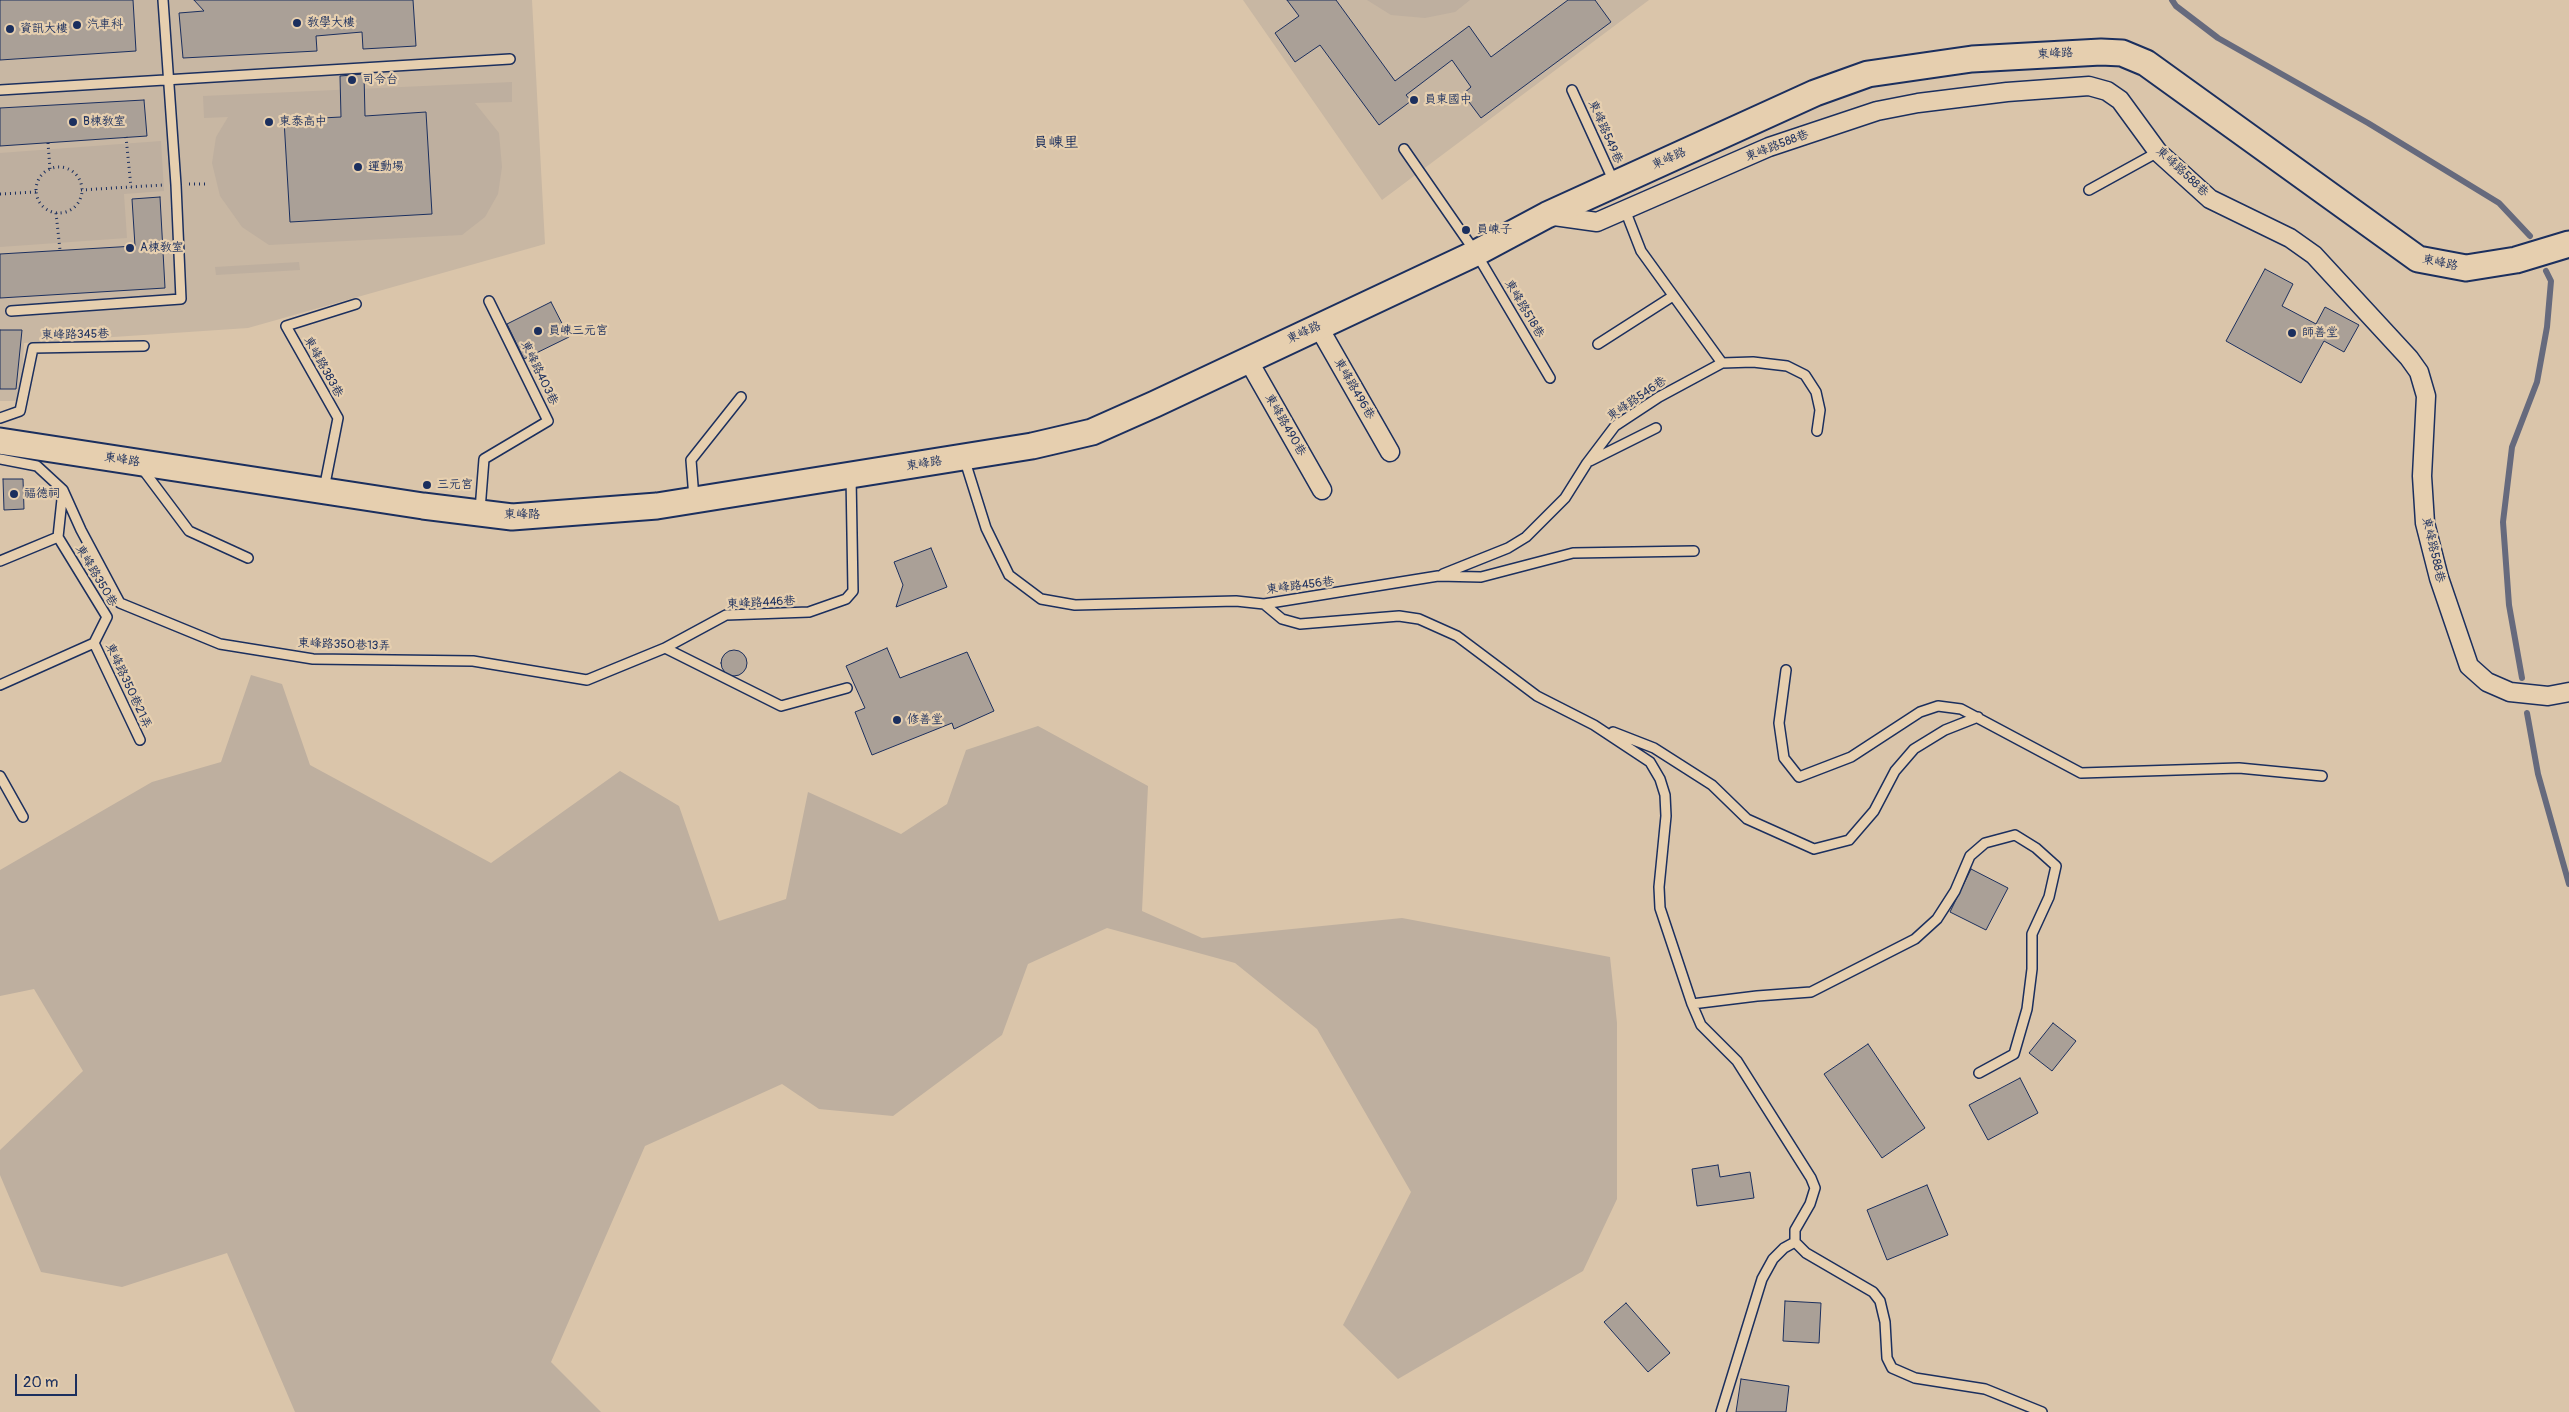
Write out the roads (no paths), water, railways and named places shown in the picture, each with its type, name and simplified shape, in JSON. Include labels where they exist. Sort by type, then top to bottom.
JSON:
[{"type":"main road","name":"東峰路","points":[[0,441],[324,491],[512,517],[580,514],[694,500],[1032,446],[1092,432],[1476,254],[1547,215],[1815,93],[1868,74],[1972,58],[2122,53],[2146,63],[2418,259],[2466,268],[2516,260],[2569,244]]},
{"type":"street","name":"東峰路588巷","points":[[1547,215],[1597,222],[1769,147],[1877,111],[1918,103],[2007,92],[2089,86],[2106,91],[2120,100],[2158,152],[2210,199],[2290,238],[2314,255],[2409,358],[2419,372],[2426,396],[2422,476],[2425,524],[2439,578],[2469,666],[2487,682],[2510,692],[2548,696],[2569,692]]},
{"type":"street","name":"東峰路496巷","points":[[1318,326],[1390,452]]},
{"type":"street","name":"東峰路490巷","points":[[1248,360],[1322,490]]},
{"type":"lane","points":[[11,311],[181,299],[176,185],[163,0]]},
{"type":"lane","points":[[0,90],[510,60]]},
{"type":"lane","name":"東峰路549巷","points":[[1572,90],[1615,184]]},
{"type":"lane","name":"東峰路518巷","points":[[1404,150],[1476,254],[1550,378]]},
{"type":"lane","points":[[2089,190],[2158,152]]},
{"type":"lane","points":[[1625,210],[1642,251],[1722,363],[1753,362],[1787,366],[1805,375],[1816,392],[1820,410],[1817,431]]},
{"type":"lane","points":[[1598,344],[1673,296]]},
{"type":"lane","name":"東峰路403巷","points":[[480,513],[484,459],[548,421],[489,301]]},
{"type":"lane","name":"東峰路383巷","points":[[324,491],[338,418],[286,326],[356,304]]},
{"type":"lane","name":"東峰路345巷","points":[[0,418],[20,411],[32,348],[144,346]]},
{"type":"lane","name":"東峰路546巷","points":[[1438,576],[1508,548],[1526,537],[1565,498],[1587,463],[1614,426],[1658,397],[1722,363]]},
{"type":"lane","points":[[694,500],[691,460],[741,398]]},
{"type":"lane","points":[[1587,463],[1656,428]]},
{"type":"lane","name":"東峰路456巷","points":[[964,457],[986,528],[1010,575],[1041,599],[1075,605],[1236,601],[1264,604],[1438,576],[1481,577],[1573,552],[1694,551]]},
{"type":"lane","points":[[0,458],[36,466],[63,490],[58,536],[0,561]]},
{"type":"lane","points":[[138,463],[190,531],[248,558]]},
{"type":"lane","name":"東峰路446巷","points":[[664,648],[726,615],[810,612],[846,599],[853,591],[851,475]]},
{"type":"lane","name":"東峰路350巷13弄","points":[[63,490],[81,530],[120,603],[220,644],[313,659],[473,661],[586,680],[664,648]]},
{"type":"lane","name":"東峰路350巷","points":[[58,536],[107,617],[94,643]]},
{"type":"lane","points":[[1264,604],[1282,619],[1300,624],[1400,616],[1420,619],[1457,636],[1537,696],[1594,725],[1654,748],[1712,785],[1747,819],[1814,849],[1849,840],[1874,810],[1895,771],[1914,749],[1945,730],[1978,717]]},
{"type":"lane","points":[[0,685],[94,643]]},
{"type":"lane","name":"東峰路350巷21弄","points":[[94,643],[140,740]]},
{"type":"lane","points":[[664,648],[780,706],[847,688]]},
{"type":"lane","points":[[1786,670],[1779,723],[1784,758],[1799,777],[1850,758],[1920,712],[1938,706],[1960,709],[1978,717],[2081,773],[2239,768],[2322,776]]},
{"type":"lane","points":[[1594,725],[1650,762],[1660,778],[1666,816],[1658,887],[1660,908],[1692,1004],[1701,1025],[1737,1061],[1811,1178],[1815,1188],[1814,1197],[1795,1230],[1795,1242],[1806,1253],[1873,1292],[1880,1301],[1886,1322],[1887,1358],[1892,1368],[1915,1378],[1985,1389],[2042,1412]]},
{"type":"lane","points":[[0,776],[23,817]]},
{"type":"lane","points":[[1692,1004],[1756,996],[1811,992],[1915,939],[1937,919],[1955,891],[1970,856],[1985,843],[2015,835],[2036,848],[2056,866],[2049,897],[2032,934],[2032,969],[2027,1009],[2014,1054],[1979,1072]]},
{"type":"lane","points":[[1721,1412],[1762,1279],[1773,1259],[1784,1248],[1795,1242]]},
{"type":"waterway","points":[[2172,0],[2176,6],[2218,38],[2368,123],[2499,203],[2530,236]]},
{"type":"waterway","points":[[2522,678],[2509,605],[2503,522],[2512,447],[2537,382],[2547,327],[2551,281],[2546,271]]},
{"type":"waterway","points":[[2527,713],[2538,774],[2569,884]]},
{"type":"place","name":"教學大樓","points":[[297,23]]},
{"type":"place","name":"汽車科","points":[[77,25]]},
{"type":"place","name":"資訊大樓","points":[[10,29]]},
{"type":"place","name":"司令台","points":[[352,80]]},
{"type":"place","name":"員東國中","points":[[1414,100]]},
{"type":"place","name":"B棟教室","points":[[73,122]]},
{"type":"place","name":"東泰高中","points":[[269,122]]},
{"type":"place","name":"運動場","points":[[358,167]]},
{"type":"place","name":"員崠子","points":[[1466,230]]},
{"type":"place","name":"A棟教室","points":[[130,248]]},
{"type":"place","name":"員崠三元宮","points":[[538,331]]},
{"type":"place","name":"師善堂","points":[[2292,333]]},
{"type":"place","name":"三元宮","points":[[427,485]]},
{"type":"place","name":"福德祠","points":[[14,494]]},
{"type":"place","name":"修善堂","points":[[897,720]]},
{"type":"district","name":"員崠里","points":[[1056,143]]}]
